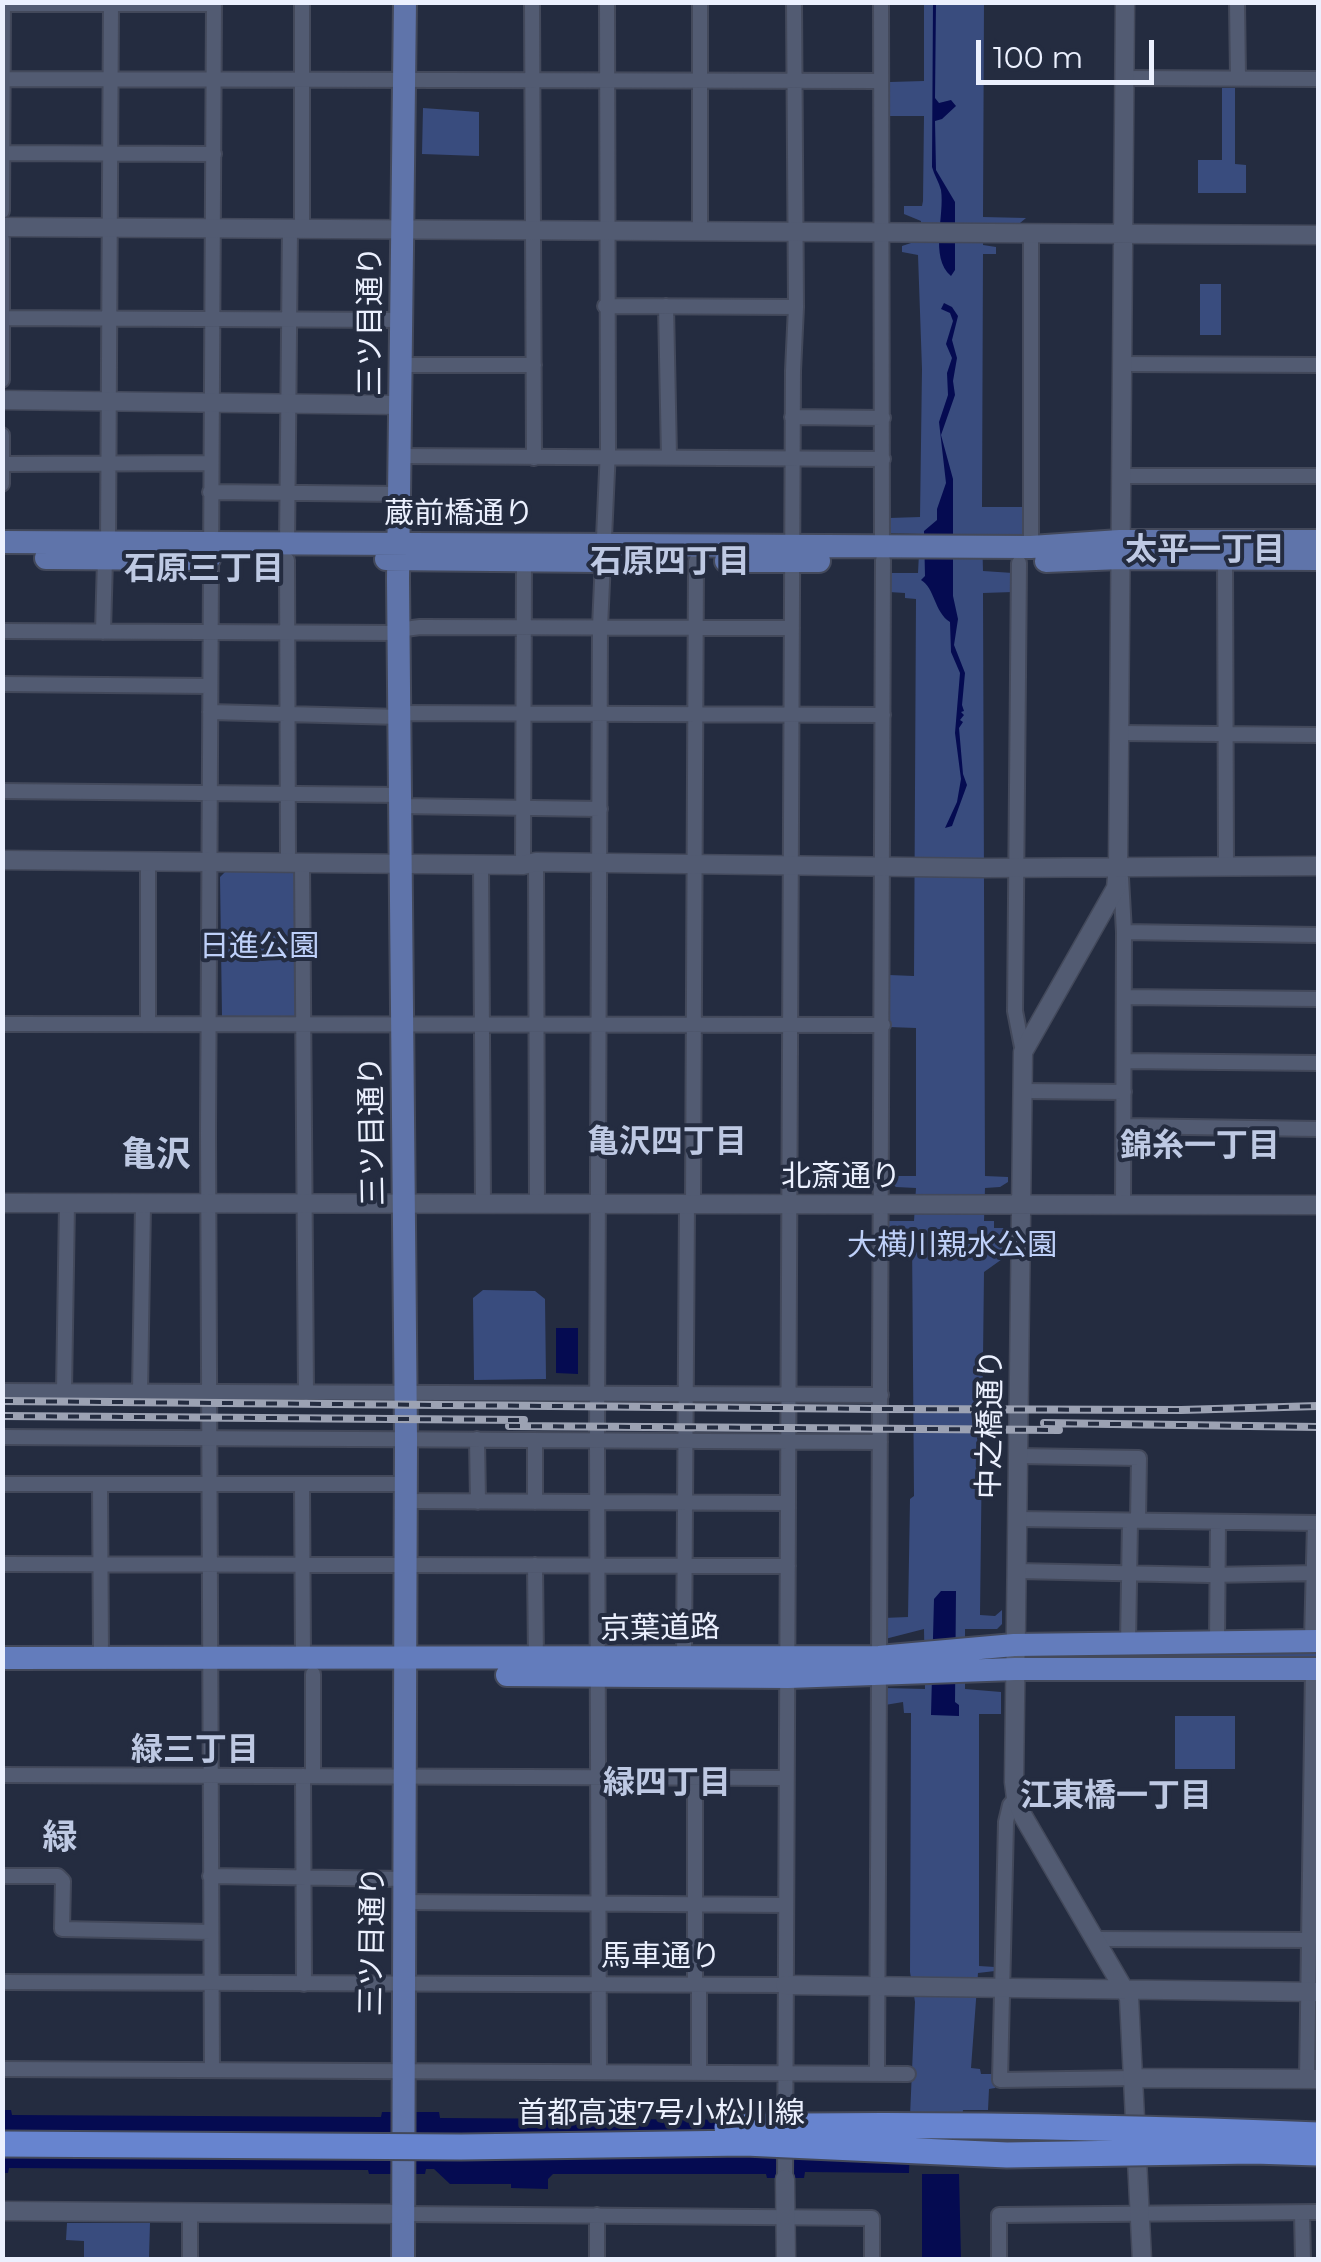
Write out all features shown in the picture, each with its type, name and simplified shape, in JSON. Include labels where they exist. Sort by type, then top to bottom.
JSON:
[{"type":"highway","name":"京葉道路","points":[[2,1671],[209,1666],[879,1666],[968,1660],[1014,1644],[1315,1641]]},
{"type":"highway","name":"京葉道路","points":[[2,1658],[101,1658],[209,1666]]},
{"type":"highway","name":"京葉道路","points":[[405,1667],[536,1660],[597,1668],[684,1658],[788,1667]]},
{"type":"highway","name":"京葉道路","points":[[968,1660],[1014,1670],[1316,1670]]},
{"type":"highway","name":"首都高速7号小松川線","points":[[2,2128],[460,2131],[888,2124],[1102,2126],[1318,2135]]},
{"type":"highway","name":"首都高速7号小松川線","points":[[2,2144],[460,2147],[1069,2138],[1318,2153]]},
{"type":"main road","name":"三ツ目通り","points":[[402,2260],[406,1439],[398,551],[405,2]]},
{"type":"main road","points":[[1025,555],[1318,541]]},
{"type":"main road","name":"蔵前橋通り","points":[[2,542],[106,551]]},
{"type":"main road","points":[[1120,549],[1225,558],[1318,559]]},
{"type":"main road","name":"蔵前橋通り","points":[[2,557],[106,551],[1025,555]]},
{"type":"main road","name":"蔵前橋通り","points":[[398,551],[524,559],[603,553],[696,561],[792,553]]},
{"type":"street","points":[[302,2],[290,319],[287,794],[304,1024],[306,1393]]},
{"type":"street","points":[[532,2],[534,458]]},
{"type":"street","points":[[599,2072],[597,1394],[600,627],[607,458],[607,2]]},
{"type":"street","points":[[700,2],[700,232]]},
{"type":"street","points":[[786,2260],[792,418],[796,307],[794,2]]},
{"type":"street","points":[[877,2074],[880,1442],[886,1204],[881,2]]},
{"type":"street","points":[[1023,1052],[1116,888],[1125,2]]},
{"type":"street","points":[[1237,2],[1238,78]]},
{"type":"street","points":[[2,210],[3,3],[214,3],[208,1204],[212,2070]]},
{"type":"street","points":[[104,632],[111,3]]},
{"type":"street","points":[[1124,78],[1318,79]]},
{"type":"street","points":[[3,79],[881,81]]},
{"type":"street","points":[[3,153],[214,154]]},
{"type":"street","points":[[2,227],[1318,235]]},
{"type":"street","points":[[1023,1052],[1015,1011],[1016,868],[1031,234]]},
{"type":"street","points":[[2,238],[2,380]]},
{"type":"street","points":[[605,306],[796,307]]},
{"type":"street","points":[[666,306],[669,457]]},
{"type":"street","points":[[2,318],[400,320]]},
{"type":"street","points":[[1122,364],[1318,365]]},
{"type":"street","points":[[400,366],[534,365]]},
{"type":"street","points":[[2,400],[400,404]]},
{"type":"street","points":[[792,418],[882,418]]},
{"type":"street","points":[[2,435],[2,484]]},
{"type":"street","points":[[400,456],[883,459]]},
{"type":"street","points":[[3,464],[210,463]]},
{"type":"street","points":[[1121,476],[1318,476]]},
{"type":"street","points":[[210,492],[399,494]]},
{"type":"street","points":[[1225,558],[1226,867]]},
{"type":"street","points":[[524,559],[522,808],[529,864],[536,1024],[537,1205]]},
{"type":"street","points":[[684,1658],[694,1024],[696,561]]},
{"type":"street","points":[[2,631],[287,633],[523,627],[792,628]]},
{"type":"street","points":[[2,684],[210,686]]},
{"type":"street","points":[[210,712],[883,715]]},
{"type":"street","points":[[1120,734],[1318,736]]},
{"type":"street","points":[[2,791],[287,794],[600,809]]},
{"type":"street","points":[[2,860],[985,868],[1318,866]]},
{"type":"street","points":[[148,862],[148,1023]]},
{"type":"street","points":[[481,865],[483,1205]]},
{"type":"street","points":[[1118,867],[1124,889],[1123,1205]]},
{"type":"street","points":[[1124,932],[1318,935]]},
{"type":"street","points":[[1124,996],[1318,999]]},
{"type":"street","points":[[2,1024],[883,1025]]},
{"type":"street","name":"中之橋通り","points":[[1016,1798],[1014,1644],[1023,1052]]},
{"type":"street","points":[[1124,1061],[1318,1063]]},
{"type":"street","points":[[1022,1091],[1124,1092]]},
{"type":"street","points":[[1124,1126],[1318,1129]]},
{"type":"street","name":"北斎通り","points":[[2,1203],[1318,1206]]},
{"type":"street","points":[[64,1391],[67,1204]]},
{"type":"street","points":[[140,1392],[143,1204]]},
{"type":"street","points":[[2,1391],[881,1395]]},
{"type":"street","points":[[2,1437],[880,1442]]},
{"type":"street","points":[[478,1439],[478,1502]]},
{"type":"street","points":[[535,1440],[535,1502]]},
{"type":"street","points":[[1018,1456],[1139,1458],[1129,1573],[1128,1643]]},
{"type":"street","points":[[2,1484],[302,1485],[478,1502],[788,1504]]},
{"type":"street","points":[[100,1484],[101,1658]]},
{"type":"street","points":[[302,1485],[308,1666],[304,1984]]},
{"type":"street","points":[[1018,1519],[1316,1523],[1315,1641]]},
{"type":"street","points":[[1217,1642],[1218,1522]]},
{"type":"street","points":[[2,1564],[788,1566]]},
{"type":"street","points":[[535,1565],[536,1660]]},
{"type":"street","points":[[1017,1571],[1316,1573]]},
{"type":"street","points":[[1142,2260],[1138,2180],[1135,2078],[1132,2010],[1127,1991],[1016,1798],[1010,1805],[1006,1820],[1000,2080],[1135,2078],[1313,2079],[1313,1992],[1308,1940],[1314,1913],[1316,1670]]},
{"type":"street","points":[[2,1775],[786,1778]]},
{"type":"street","points":[[695,1778],[699,2072]]},
{"type":"street","points":[[2,1876],[58,1876],[63,1882],[62,1930],[211,1932]]},
{"type":"street","points":[[210,1876],[304,1878],[404,1890],[598,1902],[785,1905]]},
{"type":"street","points":[[1096,1938],[1308,1940]]},
{"type":"street","name":"馬車通り","points":[[2,1982],[1313,1992]]},
{"type":"street","points":[[2,2070],[908,2074]]},
{"type":"street","points":[[2,2211],[872,2218],[872,2260]]},
{"type":"street","points":[[1302,2212],[1303,2260]]},
{"type":"street","points":[[999,2260],[999,2215],[1318,2212]]},
{"type":"street","points":[[190,2213],[190,2260]]},
{"type":"street","points":[[597,2260],[598,2215]]},
{"type":"green space","name":"大横川親水公園","points":[[924,3],[984,3],[983,217],[1026,218],[1020,223],[984,224],[983,245],[996,247],[996,254],[983,254],[982,507],[1026,507],[1023,535],[982,534],[983,571],[1013,573],[1013,592],[983,593],[985,1176],[1008,1177],[1008,1182],[985,1188],[984,1221],[994,1221],[994,1228],[1006,1228],[1005,1257],[984,1272],[980,1615],[995,1616],[1002,1610],[1002,1624],[997,1629],[965,1629],[965,1689],[1001,1692],[1001,1714],[979,1714],[979,1966],[995,1967],[995,1971],[978,1973],[971,2068],[980,2069],[981,2074],[995,2074],[995,2088],[989,2089],[988,2110],[963,2110],[962,2117],[910,2116],[915,2002],[910,1972],[911,1713],[904,1713],[903,1702],[885,1705],[885,1688],[925,1689],[924,1629],[885,1639],[883,1618],[908,1617],[910,1499],[914,1496],[912,1236],[886,1235],[886,1221],[914,1221],[916,1188],[896,1187],[889,1181],[889,1176],[916,1176],[916,1028],[889,1027],[889,975],[914,976],[916,599],[905,598],[905,593],[889,592],[890,573],[918,573],[920,534],[889,533],[889,518],[920,517],[922,369],[918,255],[902,252],[902,246],[920,240],[921,221],[904,214],[904,206],[922,206],[924,116],[889,116],[890,82],[924,81]]},
{"type":"green space","points":[[1222,88],[1235,88],[1235,164],[1246,165],[1246,193],[1198,193],[1198,160],[1222,160]]},
{"type":"green space","points":[[423,108],[479,112],[479,156],[422,154]]},
{"type":"green space","points":[[1200,284],[1221,284],[1221,335],[1200,335]]},
{"type":"green space","name":"日進公園","points":[[226,871],[297,871],[297,1016],[222,1016],[220,877]]},
{"type":"green space","points":[[483,1290],[535,1291],[545,1299],[546,1379],[474,1380],[473,1298]]},
{"type":"green space","points":[[1318,1649],[1318,1660],[1049,1659],[1049,1656]]},
{"type":"green space","points":[[1175,1716],[1235,1716],[1235,1769],[1175,1769]]},
{"type":"green space","points":[[67,2223],[150,2223],[149,2257],[84,2259],[84,2241],[66,2240]]},
{"type":"shaded area","points":[[936,2],[935,98],[939,103],[951,100],[956,106],[935,121],[936,170],[955,202],[955,270],[951,276],[944,268],[939,247],[942,200],[932,167]]},
{"type":"shaded area","points":[[944,303],[958,316],[952,340],[957,358],[955,395],[941,435],[953,479],[953,596],[958,619],[954,645],[965,673],[961,712],[964,715],[959,728],[967,785],[952,826],[945,828],[957,802],[961,779],[955,733],[960,673],[951,652],[950,622],[921,580],[925,576],[924,531],[937,520],[946,483],[939,422],[948,395],[947,373],[952,358],[946,344],[953,321],[950,313],[941,309]]},
{"type":"shaded area","points":[[556,1328],[578,1328],[578,1374],[556,1373]]},
{"type":"shaded area","points":[[941,1591],[956,1591],[955,1702],[959,1705],[959,1716],[931,1715],[934,1599]]},
{"type":"shaded area","points":[[3,2110],[11,2110],[12,2115],[381,2117],[382,2112],[439,2112],[440,2118],[767,2120],[767,2114],[911,2116],[909,2173],[805,2172],[804,2178],[767,2178],[766,2174],[553,2174],[548,2179],[548,2189],[511,2188],[511,2184],[450,2184],[434,2169],[426,2169],[425,2174],[369,2174],[368,2170],[9,2168],[8,2173],[3,2173]]},
{"type":"shaded area","points":[[922,2174],[959,2174],[961,2259],[922,2259]]},
{"type":"railway","points":[[2,1401],[880,1409],[1181,1410],[1318,1406]]},
{"type":"railway","points":[[2,1416],[524,1420]]},
{"type":"railway","points":[[1044,1423],[1318,1427]]},
{"type":"railway","points":[[509,1426],[1059,1430]]},
{"type":"district","name":"太平一丁目","points":[[1205,551]]},
{"type":"district","name":"石原四丁目","points":[[670,563]]},
{"type":"district","name":"石原三丁目","points":[[204,570]]},
{"type":"district","name":"亀沢四丁目","points":[[667,1143]]},
{"type":"district","name":"錦糸一丁目","points":[[1200,1147]]},
{"type":"district","name":"亀沢","points":[[156,1156]]},
{"type":"district","name":"緑三丁目","points":[[195,1751]]},
{"type":"district","name":"緑四丁目","points":[[667,1784]]},
{"type":"district","name":"江東橋一丁目","points":[[1116,1797]]},
{"type":"district","name":"緑","points":[[60,1839]]}]
